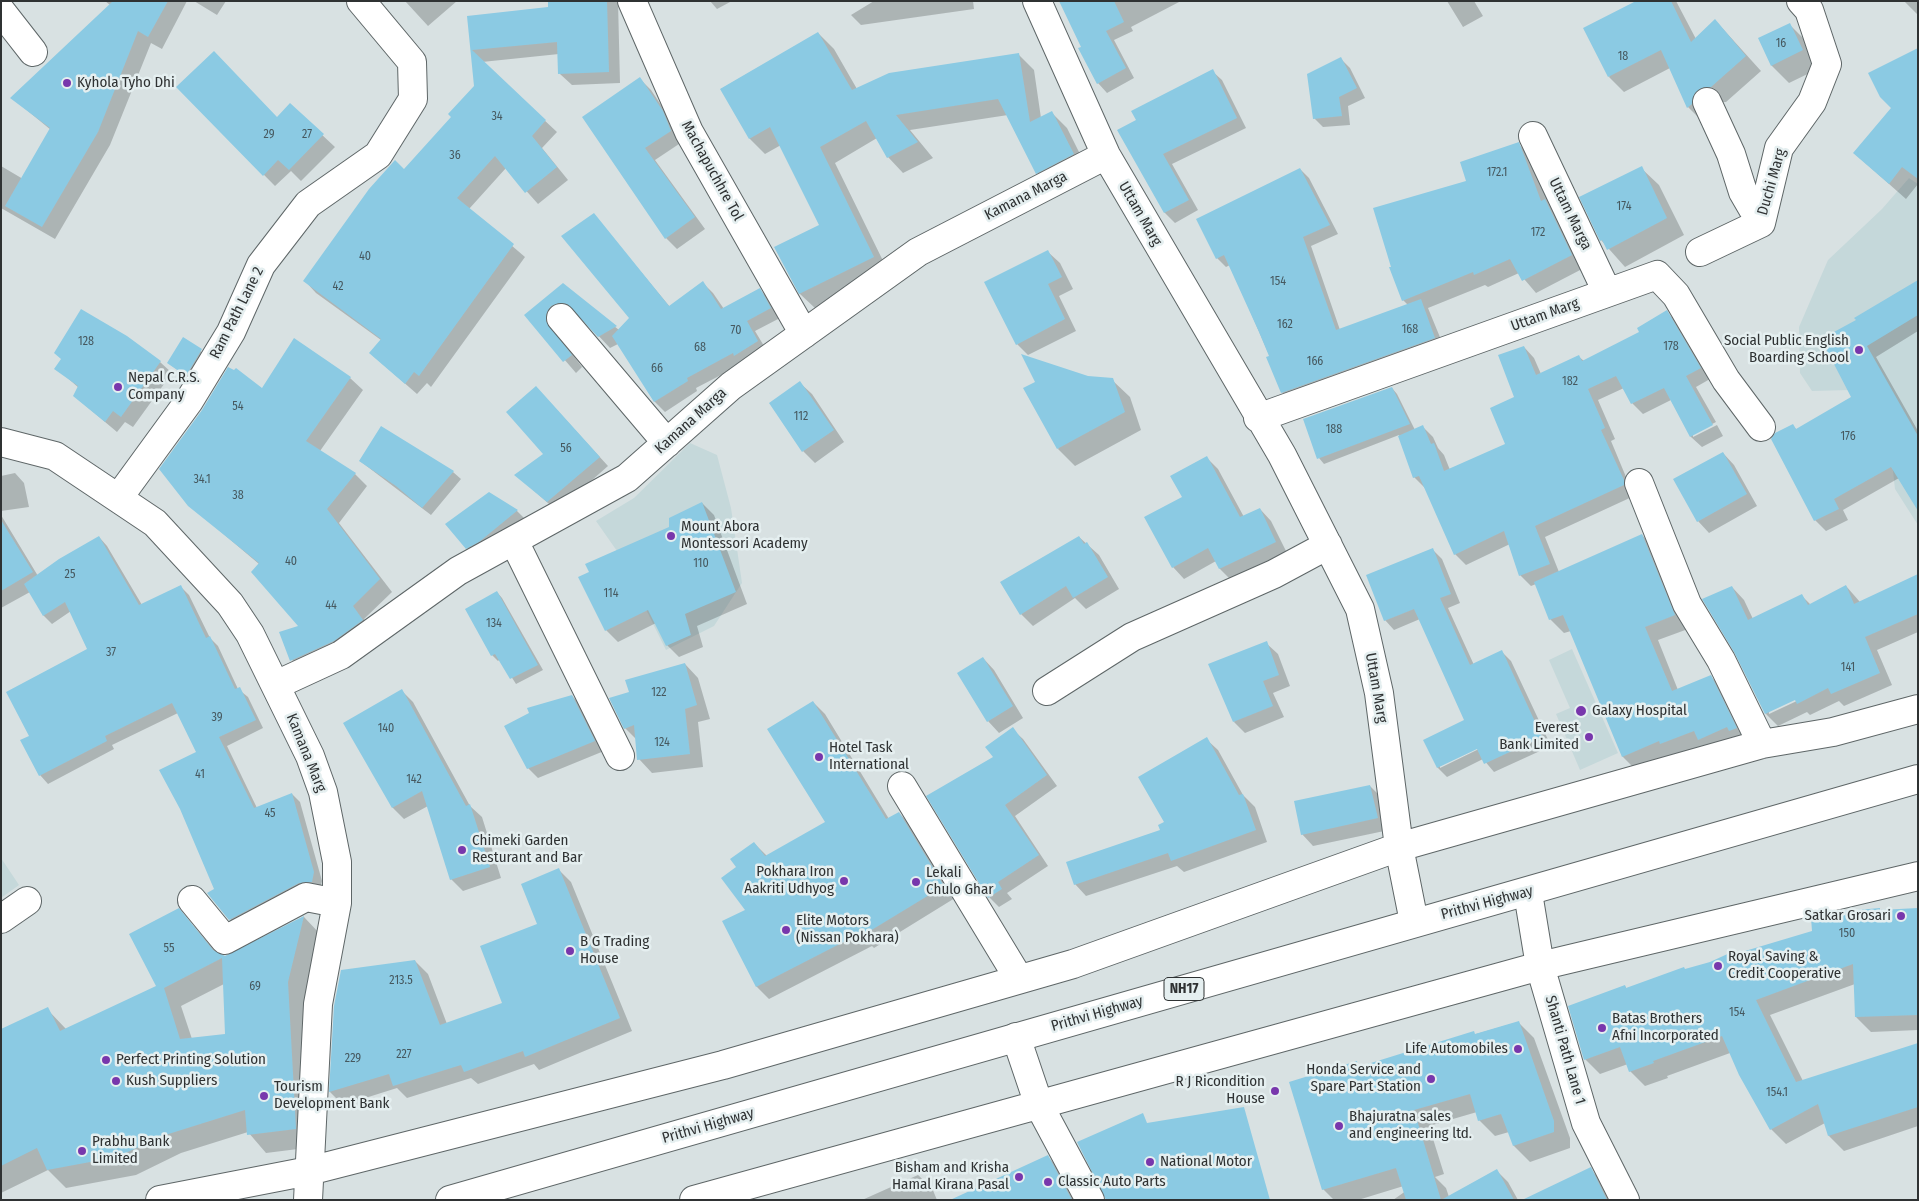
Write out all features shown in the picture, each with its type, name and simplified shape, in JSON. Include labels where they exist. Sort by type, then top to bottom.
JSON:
[{"type":"main road","name":"Ram Path Lane 2","points":[[118,496],[189,401],[231,332],[261,265],[308,204],[378,155],[413,100],[412,62],[360,1]]},
{"type":"main road","name":"Machapuchhre Tol","points":[[632,1],[689,132],[804,334]]},
{"type":"main road","name":"Uttam Marg","points":[[1037,1],[1106,155],[1258,418],[1282,456],[1360,609],[1379,693],[1399,847],[1414,922]]},
{"type":"main road","name":"Duchi Marg","points":[[1700,252],[1761,223],[1779,148],[1812,102],[1827,64],[1810,10],[1801,1]]},
{"type":"main road","points":[[1,11],[33,52]]},
{"type":"main road","points":[[1707,102],[1730,154],[1743,192],[1761,223]]},
{"type":"main road","name":"Uttam Marga","points":[[1533,136],[1607,292]]},
{"type":"main road","name":"Kamana Marga","points":[[276,684],[341,655],[458,570],[627,478],[731,386],[918,252],[1106,155]]},
{"type":"main road","name":"Uttam Marg","points":[[1258,418],[1657,275],[1676,294],[1726,380],[1760,428]]},
{"type":"main road","points":[[561,318],[667,443]]},
{"type":"main road","name":"Kamana Marg","points":[[1,442],[55,456],[118,496],[155,523],[230,604],[250,634],[310,756],[323,792],[337,862],[337,902],[318,1004],[308,1200]]},
{"type":"main road","points":[[1639,483],[1687,604],[1721,660],[1762,744]]},
{"type":"main road","points":[[514,541],[620,756]]},
{"type":"main road","points":[[1048,691],[1132,637],[1274,574],[1328,545]]},
{"type":"main road","points":[[160,1200],[309,1171],[723,1066],[1073,964],[1399,847],[1762,744],[1834,732],[1918,709]]},
{"type":"main road","name":"Prithvi Highway","points":[[450,1200],[1414,922],[1528,893],[1918,779]]},
{"type":"main road","points":[[902,786],[1019,979]]},
{"type":"main road","points":[[694,1200],[1540,966],[1918,876]]},
{"type":"main road","name":"Shanti Path Lane 1","points":[[1528,893],[1540,966],[1586,1123],[1625,1200]]},
{"type":"main road","points":[[192,900],[225,940],[306,897],[337,902]]},
{"type":"main road","points":[[1,919],[27,901]]},
{"type":"main road","points":[[1016,1037],[1039,1105],[1090,1200]]},
{"type":"shaded area","name":"Social Public English Boarding School","points":[[1909,178],[1918,184],[1918,525],[1895,489],[1892,463],[1850,390],[1812,391],[1800,373],[1799,327],[1828,260],[1882,209]]},
{"type":"shaded area","name":"Mount Abora Montessori Academy","points":[[690,443],[717,455],[731,508],[742,583],[714,626],[666,650],[617,551],[596,521],[634,498]]},
{"type":"shaded area","name":"Galaxy Hospital","points":[[1572,649],[1618,753],[1580,770],[1556,714],[1570,708],[1549,660]]},
{"type":"shaded area","points":[[1,858],[19,885],[1,898]]},
{"type":"building","points":[[113,1],[168,1],[148,37],[138,31],[98,132],[42,227],[5,206],[50,128],[10,98]]},
{"type":"building","points":[[548,1],[607,1],[609,72],[558,74],[557,42],[472,50],[546,120],[532,136],[557,167],[525,193],[495,156],[457,198],[514,244],[419,376],[414,372],[405,384],[369,353],[381,339],[303,281],[369,189],[395,160],[404,169],[451,117],[448,114],[474,86],[467,16],[548,7]]},
{"type":"building","points":[[1059,1],[1114,1],[1124,22],[1106,31],[1126,68],[1097,84],[1078,48],[1081,47]]},
{"type":"building","points":[[1636,1],[1671,1],[1691,42],[1715,19],[1746,56],[1711,87],[1701,88],[1695,93],[1692,104],[1687,108],[1661,50],[1608,77],[1583,28]]},
{"type":"building","points":[[1790,23],[1803,50],[1771,66],[1758,38]]},
{"type":"building","points":[[818,32],[852,90],[889,73],[1019,53],[1030,122],[1052,111],[1074,154],[1036,174],[998,99],[896,115],[918,142],[887,158],[866,121],[820,147],[874,257],[799,294],[774,247],[819,225],[770,127],[749,139],[720,89]]},
{"type":"building","points":[[1918,48],[1918,179],[1902,167],[1889,184],[1853,153],[1891,108],[1880,97],[1868,73]]},
{"type":"building","points":[[214,51],[277,117],[290,103],[324,134],[289,170],[278,160],[263,176],[176,87]]},
{"type":"building","points":[[1341,57],[1357,88],[1339,97],[1342,116],[1313,119],[1307,74]]},
{"type":"building","points":[[1213,69],[1237,118],[1163,154],[1189,200],[1164,213],[1117,130],[1136,120],[1131,111]]},
{"type":"building","points":[[640,77],[663,111],[671,131],[645,148],[695,217],[665,239],[582,117]]},
{"type":"building","points":[[1519,142],[1541,201],[1545,199],[1572,255],[1522,281],[1510,259],[1474,275],[1473,272],[1402,301],[1389,267],[1391,267],[1373,208],[1466,181],[1460,162]]},
{"type":"building","points":[[1642,166],[1667,218],[1607,250],[1602,240],[1600,241],[1579,197]]},
{"type":"building","points":[[1300,168],[1330,225],[1303,237],[1336,330],[1421,299],[1435,338],[1281,393],[1266,357],[1269,356],[1224,255],[1216,259],[1196,219]]},
{"type":"building","points":[[594,213],[669,306],[703,281],[721,309],[760,288],[771,308],[747,321],[758,341],[734,356],[733,353],[687,378],[688,381],[654,402],[612,336],[629,318],[561,236]]},
{"type":"building","points":[[1048,250],[1062,277],[1048,284],[1065,319],[1016,345],[984,282]]},
{"type":"building","points":[[1918,280],[1918,315],[1867,346],[1918,436],[1918,511],[1891,467],[1834,499],[1839,509],[1814,521],[1771,439],[1775,433],[1793,424],[1796,429],[1851,397],[1821,339],[1856,320],[1854,318]]},
{"type":"building","points":[[563,283],[617,326],[598,337],[567,304],[559,303],[551,306],[547,312],[546,321],[572,355],[563,362],[524,315]]},
{"type":"building","points":[[81,309],[127,336],[161,361],[121,417],[113,411],[105,422],[73,396],[78,386],[54,369],[61,359],[54,353]]},
{"type":"building","points":[[1667,310],[1701,368],[1686,376],[1713,425],[1690,437],[1664,388],[1631,404],[1616,376],[1588,389],[1605,428],[1601,430],[1624,480],[1624,485],[1535,526],[1550,564],[1519,576],[1504,531],[1454,555],[1419,476],[1413,478],[1398,436],[1423,425],[1431,444],[1434,443],[1444,471],[1505,444],[1490,408],[1514,397],[1498,355],[1524,346],[1536,375],[1579,355],[1582,361],[1639,332],[1637,328]]},
{"type":"building","points":[[183,337],[202,349],[186,376],[167,363]]},
{"type":"building","points":[[294,338],[351,377],[306,441],[356,473],[327,509],[380,579],[353,606],[363,620],[334,641],[290,661],[279,632],[298,626],[251,572],[259,563],[188,506],[159,469],[202,410],[228,367],[234,370],[236,368],[262,388]]},
{"type":"building","points":[[1021,354],[1088,376],[1113,378],[1125,412],[1057,449],[1023,388],[1035,382]]},
{"type":"building","points":[[800,381],[834,430],[802,452],[769,403]]},
{"type":"building","points":[[536,386],[600,457],[547,502],[514,475],[543,454],[506,412]]},
{"type":"building","points":[[1392,387],[1410,424],[1317,459],[1303,419]]},
{"type":"building","points":[[381,426],[454,471],[422,508],[396,486],[359,461]]},
{"type":"building","points":[[1723,452],[1747,494],[1697,522],[1673,479]]},
{"type":"building","points":[[1207,456],[1240,517],[1260,508],[1276,542],[1219,569],[1208,548],[1172,568],[1144,517],[1182,497],[1170,476]]},
{"type":"building","points":[[489,492],[518,510],[479,542],[466,549],[445,524]]},
{"type":"building","points":[[702,502],[736,592],[685,614],[691,635],[666,646],[648,610],[605,631],[578,577],[589,572],[585,564],[669,527],[669,518]]},
{"type":"building","points":[[1,520],[33,572],[1,591]]},
{"type":"building","points":[[1642,534],[1675,615],[1645,627],[1672,691],[1711,675],[1737,728],[1729,731],[1727,727],[1698,740],[1694,731],[1660,744],[1659,741],[1622,757],[1563,615],[1549,620],[1534,582]]},
{"type":"building","points":[[99,536],[139,605],[181,585],[206,638],[210,636],[235,689],[240,687],[256,720],[219,737],[254,808],[292,793],[314,872],[312,882],[299,883],[229,920],[207,893],[214,889],[180,809],[159,770],[196,752],[172,703],[105,736],[107,741],[39,776],[20,740],[29,736],[6,692],[87,649],[65,602],[43,616],[24,584],[59,559]]},
{"type":"building","points":[[1079,536],[1084,544],[1087,542],[1108,577],[1073,598],[1066,586],[1020,615],[1000,582]]},
{"type":"building","points":[[1433,548],[1451,594],[1440,598],[1470,665],[1502,650],[1542,737],[1484,764],[1477,749],[1437,768],[1423,740],[1464,720],[1414,609],[1384,621],[1366,575]]},
{"type":"building","points":[[1918,574],[1918,614],[1865,637],[1880,673],[1831,694],[1828,688],[1797,704],[1795,700],[1765,714],[1734,652],[1702,599],[1732,586],[1748,620],[1802,594],[1808,605],[1846,585],[1854,604]]},
{"type":"building","points":[[497,591],[538,665],[510,679],[495,654],[491,656],[465,609]]},
{"type":"building","points":[[1267,641],[1279,675],[1263,681],[1273,706],[1233,722],[1208,664]]},
{"type":"building","points":[[983,657],[1013,706],[987,722],[957,673]]},
{"type":"building","points":[[685,663],[697,705],[685,709],[690,754],[637,760],[634,725],[624,729],[609,698],[629,692],[625,680]]},
{"type":"building","points":[[402,689],[466,806],[470,804],[490,867],[450,880],[422,791],[392,808],[343,723]]},
{"type":"building","points":[[572,695],[595,741],[527,769],[504,726],[529,713],[527,708]]},
{"type":"building","points":[[813,701],[886,819],[899,812],[944,886],[860,937],[859,934],[756,987],[722,921],[745,910],[721,878],[736,867],[730,859],[754,842],[765,856],[825,822],[767,729]]},
{"type":"building","points":[[1013,727],[1047,775],[1005,805],[1039,855],[998,882],[1002,889],[988,898],[926,796],[993,757],[985,747]]},
{"type":"building","points":[[1207,737],[1239,795],[1243,794],[1256,830],[1171,861],[1168,853],[1074,885],[1066,862],[1160,830],[1158,825],[1164,822],[1138,777]]},
{"type":"building","points":[[1370,785],[1378,818],[1301,835],[1294,801]]},
{"type":"building","points":[[559,868],[620,1018],[525,1057],[523,1051],[464,1072],[461,1065],[393,1086],[389,1074],[329,1092],[334,1006],[341,970],[415,960],[440,1025],[502,1003],[480,946],[537,924],[521,884]]},
{"type":"building","points":[[179,908],[213,950],[225,956],[304,916],[288,982],[296,1129],[247,1135],[245,1110],[162,1136],[117,1157],[47,1170],[37,1148],[1,1166],[1,1029],[48,1007],[60,1031],[156,986],[129,934]],"holes":[[[222,958],[225,1034],[180,1039],[164,988]]]},
{"type":"building","points":[[1880,908],[1880,910],[1918,908],[1918,1015],[1855,1017],[1853,964],[1756,1000],[1796,1082],[1918,1043],[1918,1107],[1828,1136],[1818,1104],[1770,1130],[1739,1075],[1722,1036],[1653,1061],[1654,1063],[1629,1072],[1620,1047],[1584,1060],[1568,1006],[1625,985],[1626,988],[1684,967],[1685,969],[1710,962],[1734,951],[1735,954],[1812,931],[1811,918],[1835,912]]},
{"type":"building","points":[[1519,1021],[1554,1121],[1554,1132],[1513,1146],[1501,1114],[1478,1121],[1470,1094],[1414,1110],[1441,1200],[1406,1200],[1396,1168],[1322,1190],[1289,1082],[1357,1061],[1358,1067],[1474,1031],[1475,1034]]},
{"type":"building","points":[[1244,1107],[1270,1200],[1106,1200],[1077,1142],[1143,1113],[1147,1123]]},
{"type":"building","points":[[1048,1155],[1072,1200],[950,1200]]},
{"type":"building","points":[[1591,1167],[1607,1200],[1522,1200]]},
{"type":"building","points":[[1497,1169],[1514,1200],[1441,1200]]},
{"type":"place","name":"Kyhola Tyho Dhi","points":[[67,83]]},
{"type":"place","name":"Social Public English Boarding School","points":[[1859,350]]},
{"type":"place","name":"Nepal C.R.S. Company","points":[[118,387]]},
{"type":"place","name":"Mount Abora Montessori Academy","points":[[671,536]]},
{"type":"place","name":"Galaxy Hospital","points":[[1581,711]]},
{"type":"place","name":"Everest Bank Limited","points":[[1589,737]]},
{"type":"place","name":"Hotel Task International","points":[[819,757]]},
{"type":"place","name":"Chimeki Garden Resturant and Bar","points":[[462,850]]},
{"type":"place","name":"Pokhara Iron Aakriti Udhyog","points":[[844,881]]},
{"type":"place","name":"Lekali Chulo Ghar","points":[[916,882]]},
{"type":"place","name":"Satkar Grosari","points":[[1901,916]]},
{"type":"place","name":"Elite Motors (Nissan Pokhara)","points":[[786,930]]},
{"type":"place","name":"B G Trading House","points":[[570,951]]},
{"type":"place","name":"Royal Saving & Credit Cooperative","points":[[1718,966]]},
{"type":"place","name":"Batas Brothers Afni Incorporated","points":[[1602,1028]]},
{"type":"place","name":"Life Automobiles","points":[[1518,1049]]},
{"type":"place","name":"Perfect Printing Solution","points":[[106,1060]]},
{"type":"place","name":"Honda Service and Spare Part Station","points":[[1431,1079]]},
{"type":"place","name":"Kush Suppliers","points":[[116,1081]]},
{"type":"place","name":"R J Ricondition House","points":[[1275,1091]]},
{"type":"place","name":"Tourism Development Bank","points":[[264,1096]]},
{"type":"place","name":"Bhajuratna sales and engineering ltd.","points":[[1339,1126]]},
{"type":"place","name":"Prabhu Bank Limited","points":[[82,1151]]},
{"type":"place","name":"National Motor","points":[[1150,1162]]},
{"type":"place","name":"Bisham and Krisha Hamal Kirana Pasal","points":[[1019,1177]]},
{"type":"place","name":"Classic Auto Parts","points":[[1048,1182]]}]
